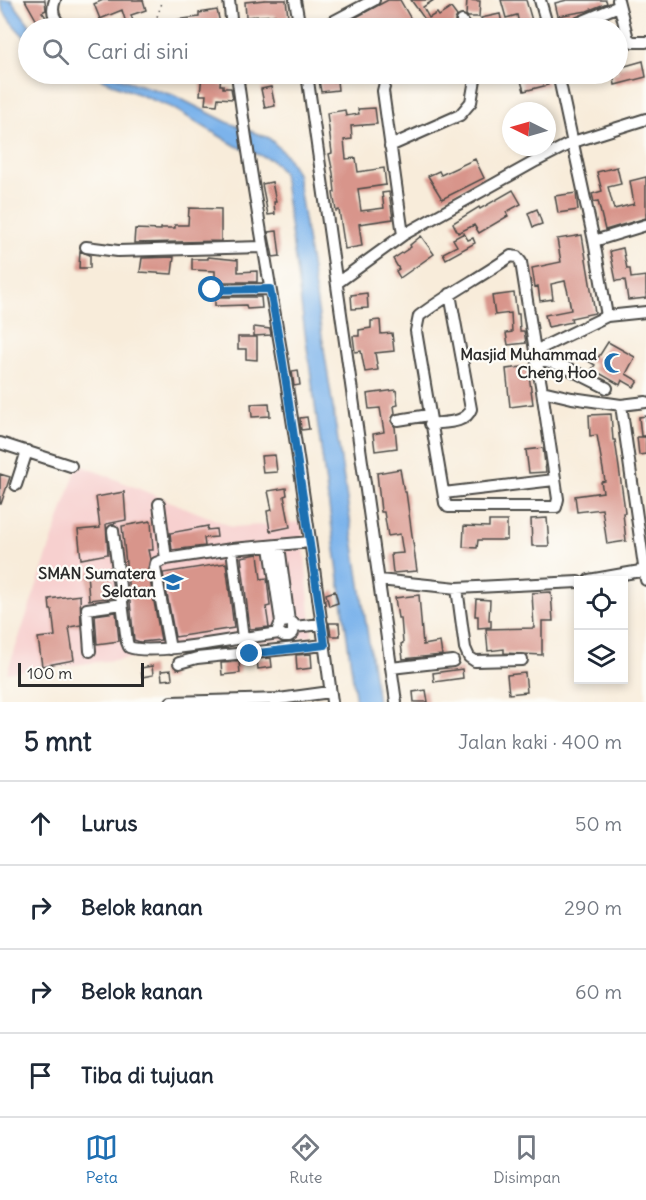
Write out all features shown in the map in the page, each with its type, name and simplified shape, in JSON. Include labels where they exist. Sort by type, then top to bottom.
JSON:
[{"type":"street","points":[[54,18],[52,13],[55,0]]},
{"type":"street","points":[[229,0],[231,18]]},
{"type":"street","points":[[295,0],[298,18]]},
{"type":"street","points":[[340,18],[374,0]]},
{"type":"street","points":[[540,0],[545,18]]},
{"type":"street","points":[[587,18],[618,3],[622,18]]},
{"type":"street","points":[[628,39],[633,42],[646,42]]},
{"type":"street","points":[[171,702],[331,697],[282,356],[262,247],[238,84]]},
{"type":"street","points":[[308,84],[396,702]]},
{"type":"street","points":[[385,84],[383,91],[403,235]]},
{"type":"street","points":[[390,146],[460,115],[471,102],[474,84]]},
{"type":"street","points":[[560,84],[594,241],[607,316]]},
{"type":"street","points":[[337,284],[403,235],[467,198],[573,142],[646,119]]},
{"type":"street","points":[[594,241],[646,225]]},
{"type":"street","points":[[86,247],[118,251],[262,247]]},
{"type":"street","points":[[511,256],[517,257],[521,262],[558,499],[554,508],[451,507],[445,503],[416,326],[419,316],[450,294],[480,278],[511,256]]},
{"type":"street","points":[[212,290],[270,289]]},
{"type":"street","points":[[398,420],[462,419],[469,414],[471,409],[450,294]]},
{"type":"street","points":[[536,355],[607,316],[646,312]]},
{"type":"street","points":[[536,355],[607,388]]},
{"type":"street","points":[[542,391],[621,405],[646,402]]},
{"type":"street","points":[[621,405],[646,573],[622,576]]},
{"type":"street","points":[[0,443],[71,466]]},
{"type":"street","points":[[16,485],[27,451]]},
{"type":"street","points":[[444,493],[554,480]]},
{"type":"street","points":[[159,504],[166,559]]},
{"type":"street","points":[[112,531],[129,646],[136,649],[170,649],[243,638],[286,626],[322,624]]},
{"type":"street","points":[[170,649],[155,568],[157,562],[232,549],[310,542]]},
{"type":"street","points":[[275,546],[286,626]]},
{"type":"street","points":[[232,549],[243,638]]},
{"type":"street","points":[[379,580],[457,588],[574,582]]},
{"type":"street","points":[[457,588],[465,648],[469,657],[475,661],[522,660]]},
{"type":"street","points":[[90,651],[87,609],[122,604]]},
{"type":"street","points":[[179,663],[197,658],[325,645]]},
{"type":"street","points":[[391,668],[453,661]]},
{"type":"path","points":[[157,18],[163,0]]},
{"type":"shaded area","name":"SMAN Sumatera Selatan","points":[[78,464],[233,527],[302,522],[312,636],[7,673]]},
{"type":"water","points":[[0,0],[11,0],[24,18],[18,18],[18,30],[7,16]]},
{"type":"water","points":[[113,84],[137,84],[173,95],[229,123],[269,138],[286,155],[297,173],[378,702],[356,702],[283,173],[272,160],[236,146],[173,108]]},
{"type":"building","points":[[25,0],[45,0],[46,10],[42,12],[46,18],[35,18]]},
{"type":"building","points":[[103,0],[143,0],[146,10],[131,15],[132,18],[124,18],[122,10],[100,18],[94,4]]},
{"type":"building","points":[[286,0],[288,18],[276,18],[275,15],[246,17],[245,2]]},
{"type":"building","points":[[388,0],[400,0],[410,18],[355,18]]},
{"type":"building","points":[[411,0],[434,0],[423,7],[429,18],[424,18]]},
{"type":"building","points":[[467,0],[480,1],[479,17],[466,15]]},
{"type":"building","points":[[501,0],[526,0],[531,18],[518,18],[517,15],[506,18]]},
{"type":"building","points":[[567,0],[606,0],[607,3],[587,11],[558,16],[555,3]]},
{"type":"building","points":[[451,8],[456,18],[429,18],[437,13],[439,16]]},
{"type":"building","points":[[217,10],[219,18],[191,18],[199,17],[199,13]]},
{"type":"building","points":[[500,14],[501,18],[481,18]]},
{"type":"building","points":[[643,61],[646,77],[628,82],[628,65]]},
{"type":"building","points":[[201,84],[220,84],[223,88],[231,88],[233,99],[218,98],[217,105],[205,104],[206,95],[200,95]]},
{"type":"building","points":[[320,84],[337,84],[338,90],[321,92]]},
{"type":"building","points":[[522,84],[548,85],[524,91]]},
{"type":"building","points":[[271,87],[275,106],[265,108],[261,89]]},
{"type":"building","points":[[375,108],[377,124],[351,126],[352,139],[344,140],[346,159],[356,158],[358,172],[384,168],[386,185],[358,189],[361,211],[384,208],[382,193],[389,192],[393,219],[359,224],[362,246],[345,249],[339,210],[336,211],[333,193],[335,192],[329,154],[332,153],[327,113],[345,110],[346,116],[359,114],[358,109]]},
{"type":"building","points":[[475,159],[484,178],[442,199],[428,176],[439,171],[441,175]]},
{"type":"building","points":[[617,167],[621,184],[608,187],[614,209],[634,204],[630,181],[646,177],[646,218],[605,230],[598,201],[594,202],[592,194],[602,191],[597,172]]},
{"type":"building","points":[[272,182],[276,202],[274,202],[275,214],[268,215],[262,184]]},
{"type":"building","points":[[513,190],[521,204],[506,212],[508,216],[479,233],[474,225],[458,233],[453,223]]},
{"type":"building","points":[[576,193],[578,210],[558,213],[555,196]]},
{"type":"building","points":[[189,208],[221,209],[221,241],[134,243],[135,229],[161,230],[161,228],[175,228],[175,225],[188,225]]},
{"type":"building","points":[[537,209],[542,224],[533,227],[528,213]]},
{"type":"building","points":[[277,231],[280,256],[273,257],[268,232]]},
{"type":"building","points":[[464,233],[468,240],[473,238],[475,243],[446,259],[443,253],[457,246],[453,239]]},
{"type":"building","points":[[582,235],[595,313],[571,318],[572,322],[548,327],[545,315],[571,310],[565,281],[551,284],[553,299],[540,301],[532,268],[561,262],[557,239]]},
{"type":"building","points":[[421,236],[434,254],[400,278],[396,271],[399,269],[393,259],[411,247],[410,245]]},
{"type":"building","points":[[623,248],[631,278],[646,276],[646,298],[628,300],[625,280],[616,281],[610,251]]},
{"type":"building","points":[[80,251],[90,255],[90,268],[79,268]]},
{"type":"building","points":[[174,257],[172,274],[140,272],[142,258]]},
{"type":"building","points":[[208,257],[238,260],[238,272],[257,271],[257,282],[215,282],[215,271],[192,270],[192,259],[208,259]]},
{"type":"building","points":[[367,293],[368,308],[352,309],[351,295]]},
{"type":"building","points":[[514,293],[520,331],[524,331],[526,343],[508,345],[506,333],[512,332],[511,313],[495,315],[492,296]]},
{"type":"building","points":[[215,297],[261,297],[262,308],[247,309],[246,305],[215,306]]},
{"type":"building","points":[[380,320],[381,334],[392,333],[394,351],[375,353],[378,370],[365,372],[361,351],[355,352],[353,336],[359,336],[359,330],[371,328],[371,321]]},
{"type":"building","points":[[254,327],[270,329],[271,335],[254,336]]},
{"type":"building","points":[[238,337],[257,337],[257,360],[246,359],[246,349],[238,349]]},
{"type":"building","name":"Masjid Muhammad Cheng Hoo","points":[[608,342],[635,357],[626,374],[638,381],[634,387],[622,380],[620,385],[592,369],[595,365],[583,358],[587,352],[598,358]]},
{"type":"building","points":[[530,366],[533,404],[510,407],[506,369]]},
{"type":"building","points":[[298,370],[300,385],[294,386],[292,371]]},
{"type":"building","points":[[396,390],[398,405],[394,406],[395,413],[391,421],[395,427],[397,448],[375,451],[373,434],[384,432],[380,408],[369,409],[367,394]]},
{"type":"building","points":[[269,403],[270,416],[252,417],[251,404]]},
{"type":"building","points":[[611,414],[624,503],[626,541],[607,544],[602,509],[577,512],[575,496],[603,492],[601,482],[605,481],[597,435],[590,436],[589,415]]},
{"type":"building","points":[[646,416],[646,436],[641,436],[639,417]]},
{"type":"building","points":[[307,417],[309,429],[301,430],[300,418]]},
{"type":"building","points":[[637,437],[646,437],[646,454],[639,455]]},
{"type":"building","points":[[543,448],[546,472],[529,473],[526,450]]},
{"type":"building","points":[[275,455],[277,472],[263,473],[261,456]]},
{"type":"building","points":[[400,469],[404,492],[406,492],[417,571],[393,573],[391,554],[403,553],[400,534],[388,536],[384,512],[381,512],[377,473]]},
{"type":"building","points":[[0,474],[10,477],[1,504],[0,504]]},
{"type":"building","points":[[286,488],[287,495],[284,496],[290,527],[270,531],[267,511],[272,510],[268,491]]},
{"type":"building","points":[[124,492],[126,520],[106,524],[108,554],[81,559],[78,530],[100,528],[96,497]]},
{"type":"building","points":[[547,518],[549,546],[532,546],[531,519]]},
{"type":"building","points":[[151,521],[153,550],[148,550],[150,559],[148,569],[161,640],[140,642],[134,640],[122,526]]},
{"type":"building","points":[[489,521],[507,521],[507,540],[478,540],[477,548],[463,547],[464,526],[489,527]]},
{"type":"building","points":[[208,526],[207,530],[216,529],[217,537],[204,538],[205,546],[172,550],[170,533]]},
{"type":"building","points":[[258,554],[261,579],[267,578],[270,606],[266,607],[269,627],[250,629],[241,557]]},
{"type":"building","points":[[226,563],[234,628],[175,637],[163,573]]},
{"type":"building","points":[[110,568],[114,597],[89,600],[87,572]]},
{"type":"building","points":[[335,591],[338,603],[329,606],[326,594]]},
{"type":"building","points":[[551,592],[553,621],[542,621],[542,655],[504,653],[504,649],[488,651],[486,629],[534,628],[532,593]]},
{"type":"building","points":[[80,595],[81,625],[69,627],[74,660],[42,666],[38,638],[55,636],[49,599]]},
{"type":"building","points":[[419,595],[423,645],[440,642],[442,655],[403,659],[401,618],[398,618],[395,598]]},
{"type":"building","points":[[476,599],[490,600],[491,627],[478,628],[478,616],[475,616]]},
{"type":"building","points":[[116,612],[119,641],[97,644],[95,615]]},
{"type":"building","points":[[329,623],[339,623],[340,636],[331,636]]},
{"type":"building","points":[[311,654],[312,668],[297,670],[296,655]]},
{"type":"building","points":[[271,658],[272,667],[258,669],[257,659]]},
{"type":"building","points":[[239,662],[240,673],[222,675],[221,663]]},
{"type":"building","points":[[152,666],[153,675],[142,677],[141,668]]},
{"type":"building","points":[[462,669],[463,678],[434,682],[433,673]]},
{"type":"building","points":[[171,670],[172,679],[162,680],[161,671]]},
{"type":"building","points":[[525,673],[527,692],[509,694],[507,675]]},
{"type":"building","points":[[426,690],[428,702],[414,702],[413,692]]},
{"type":"place","name":"Masjid Muhammad Cheng Hoo","points":[[614,363]]},
{"type":"place","name":"SMAN Sumatera Selatan","points":[[173,582]]},
{"type":"route","points":[[212,290],[270,289],[325,645],[250,654]]}]
